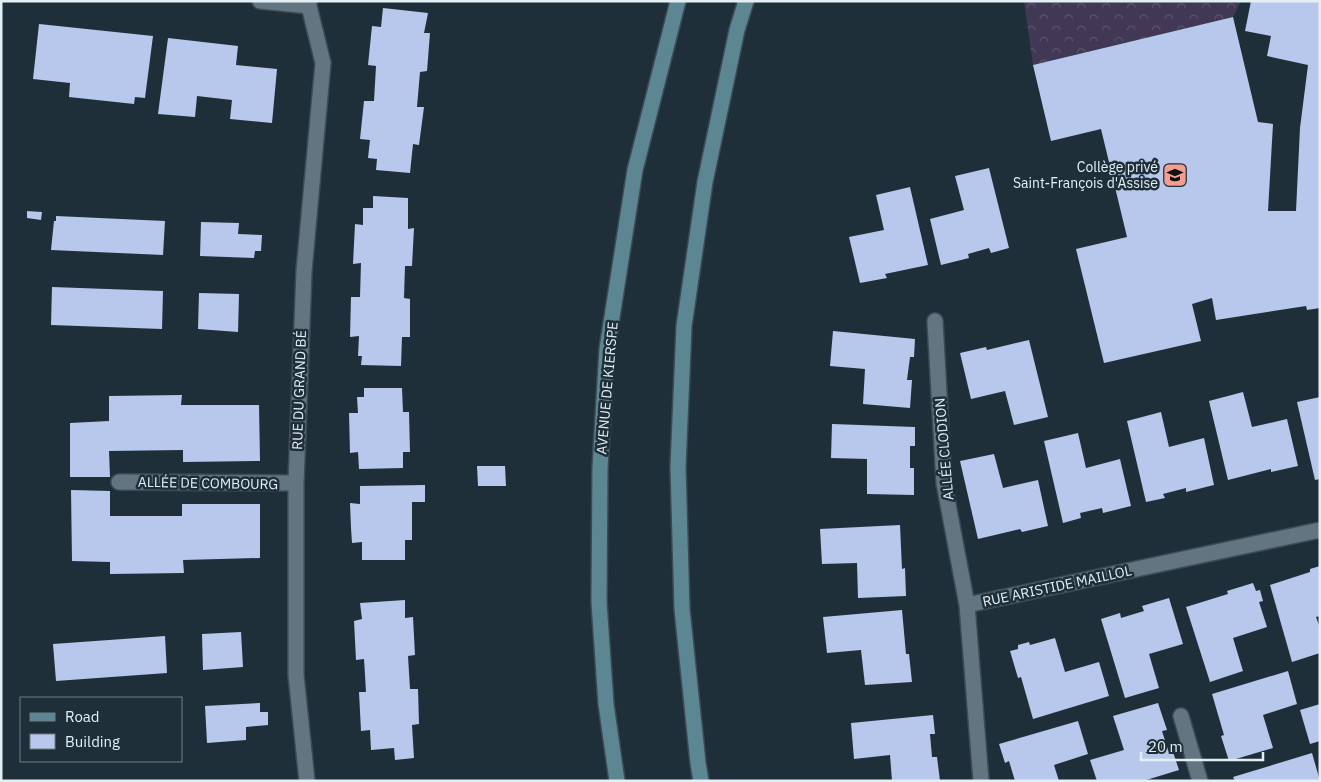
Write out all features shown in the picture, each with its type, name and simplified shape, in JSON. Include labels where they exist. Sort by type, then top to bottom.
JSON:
[{"type":"main road","name":"AVENUE DE KIERSPE","points":[[617,781],[606,704],[599,602],[600,468],[607,349],[635,170],[678,1]]},
{"type":"main road","points":[[701,781],[682,610],[678,467],[684,326],[706,182],[736,30],[746,1]]},
{"type":"street","points":[[260,1],[309,4]]},
{"type":"street","name":"RUE DU GRAND BÉ","points":[[307,781],[296,675],[296,484],[304,271],[323,63],[309,4]]},
{"type":"street","name":"ALLÉE CLODION","points":[[935,322],[944,483],[967,605]]},
{"type":"street","name":"ALLÉE DE COMBOURG","points":[[119,482],[296,484]]},
{"type":"street","name":"RUE ARISTIDE MAILLOL","points":[[981,781],[967,605],[1320,530]]},
{"type":"street","points":[[1181,716],[1200,781]]},
{"type":"green space","points":[[1024,1],[1241,1],[1233,17],[1033,65]]},
{"type":"building","name":"Collège privé Saint-François d'Assise","points":[[1251,1],[1320,1],[1320,308],[1307,310],[1306,306],[1216,320],[1212,298],[1192,304],[1201,341],[1104,363],[1076,249],[1127,237],[1101,129],[1051,141],[1033,65],[1233,17],[1258,122],[1273,124],[1268,211],[1296,211],[1300,128],[1308,65],[1267,56],[1271,36],[1245,31]]},
{"type":"building","points":[[383,8],[428,13],[424,33],[430,33],[427,71],[420,72],[417,107],[424,107],[419,145],[413,144],[410,173],[376,170],[377,159],[368,158],[370,140],[360,139],[364,101],[374,101],[376,66],[368,65],[372,26],[381,27]]},
{"type":"building","points":[[39,24],[153,36],[145,98],[135,97],[134,104],[69,97],[70,83],[33,79]]},
{"type":"building","points":[[168,38],[238,46],[236,65],[277,69],[272,123],[230,119],[232,100],[197,96],[195,117],[158,114]]},
{"type":"building","points":[[989,168],[1009,248],[991,253],[989,248],[968,254],[969,258],[941,265],[930,219],[964,210],[955,176]]},
{"type":"building","points":[[910,187],[928,265],[885,274],[887,278],[860,283],[849,237],[884,230],[876,195]]},
{"type":"building","points":[[373,196],[408,198],[408,229],[414,228],[412,266],[405,266],[404,298],[410,299],[410,337],[402,337],[401,366],[361,365],[362,356],[358,356],[359,336],[350,337],[351,297],[360,297],[361,263],[353,264],[355,224],[363,225],[363,208],[373,208]]},
{"type":"building","points":[[27,211],[42,212],[41,220],[27,218]]},
{"type":"building","points":[[56,216],[165,221],[163,255],[51,250]]},
{"type":"building","points":[[201,222],[239,223],[238,234],[262,235],[261,251],[255,251],[254,258],[200,256]]},
{"type":"building","points":[[52,287],[163,291],[162,329],[51,325]]},
{"type":"building","points":[[199,293],[239,294],[238,332],[198,329]]},
{"type":"building","points":[[833,331],[915,339],[914,357],[910,357],[907,380],[912,380],[910,408],[863,404],[865,369],[830,366]]},
{"type":"building","points":[[1029,340],[1048,417],[1014,425],[1005,391],[971,399],[960,353],[986,347],[987,350]]},
{"type":"building","points":[[364,388],[402,388],[403,412],[409,412],[410,452],[403,452],[403,468],[359,469],[358,452],[350,453],[349,413],[358,413],[357,397],[364,397]]},
{"type":"building","points":[[1243,392],[1252,427],[1287,419],[1298,466],[1271,472],[1271,469],[1228,480],[1209,401]]},
{"type":"building","points":[[182,395],[181,405],[259,405],[260,461],[183,462],[183,450],[109,451],[110,477],[70,477],[70,423],[109,421],[109,396]]},
{"type":"building","points":[[1320,397],[1320,479],[1315,480],[1297,402]]},
{"type":"building","points":[[1161,412],[1169,447],[1204,438],[1214,485],[1186,492],[1186,488],[1163,494],[1165,498],[1146,502],[1127,421]]},
{"type":"building","points":[[832,424],[915,427],[915,446],[910,446],[910,468],[914,468],[914,495],[867,494],[867,459],[831,458]]},
{"type":"building","points":[[1078,433],[1086,468],[1120,459],[1131,506],[1103,513],[1102,508],[1080,513],[1081,518],[1063,523],[1044,441]]},
{"type":"building","points":[[994,454],[1003,488],[1038,480],[1048,526],[1022,532],[1020,529],[978,539],[960,461]]},
{"type":"building","points":[[477,466],[505,466],[506,486],[478,486]]},
{"type":"building","points":[[425,485],[425,502],[412,502],[412,540],[405,540],[405,560],[362,560],[362,542],[352,543],[350,503],[360,504],[360,486]]},
{"type":"building","points":[[71,490],[110,491],[110,516],[182,516],[182,504],[260,504],[260,558],[183,560],[184,573],[110,574],[110,562],[72,561]]},
{"type":"building","points":[[900,525],[902,569],[905,568],[906,596],[858,598],[857,563],[822,564],[820,529]]},
{"type":"building","points":[[1320,566],[1320,616],[1316,617],[1320,628],[1320,653],[1292,662],[1270,585],[1310,572],[1310,569]]},
{"type":"building","points":[[1253,583],[1256,591],[1260,590],[1263,601],[1259,602],[1267,627],[1233,638],[1243,671],[1210,682],[1186,607],[1228,594],[1227,591]]},
{"type":"building","points":[[1169,598],[1183,644],[1149,654],[1159,688],[1125,698],[1101,619],[1120,613],[1121,618],[1144,611],[1142,606]]},
{"type":"building","points":[[405,600],[405,618],[413,617],[415,655],[408,656],[410,689],[418,689],[419,724],[412,725],[414,758],[395,760],[394,748],[371,750],[370,730],[361,731],[359,692],[366,692],[364,659],[356,660],[354,621],[362,619],[360,603]]},
{"type":"building","points":[[902,610],[906,654],[909,654],[912,682],[865,685],[861,650],[827,653],[823,617]]},
{"type":"building","points":[[241,632],[243,667],[203,670],[202,634]]},
{"type":"building","points":[[165,636],[167,673],[56,681],[53,644]]},
{"type":"building","points":[[1055,638],[1065,672],[1099,662],[1109,696],[1033,719],[1021,677],[1018,678],[1010,651],[1018,649],[1018,645],[1029,642],[1030,645]]},
{"type":"building","points":[[1288,671],[1297,704],[1263,715],[1273,748],[1229,761],[1221,736],[1224,735],[1212,694]]},
{"type":"building","points":[[260,703],[260,712],[268,712],[268,725],[246,727],[246,740],[207,743],[205,706]]},
{"type":"building","points":[[1158,703],[1167,730],[1162,731],[1169,753],[1173,752],[1179,770],[1143,781],[1097,781],[1090,760],[1124,750],[1113,716]]},
{"type":"building","points":[[1320,704],[1320,741],[1310,744],[1300,710]]},
{"type":"building","points":[[933,715],[935,734],[930,734],[932,757],[937,757],[940,781],[892,781],[890,755],[854,759],[851,723]]},
{"type":"building","points":[[1078,721],[1088,754],[1054,765],[1059,781],[1015,781],[1009,761],[1005,763],[999,744]]},
{"type":"building","points":[[1312,753],[1320,781],[1235,781],[1233,777]]},
{"type":"place","name":"Collège privé Saint-François d'Assise","points":[[1175,175]]}]
